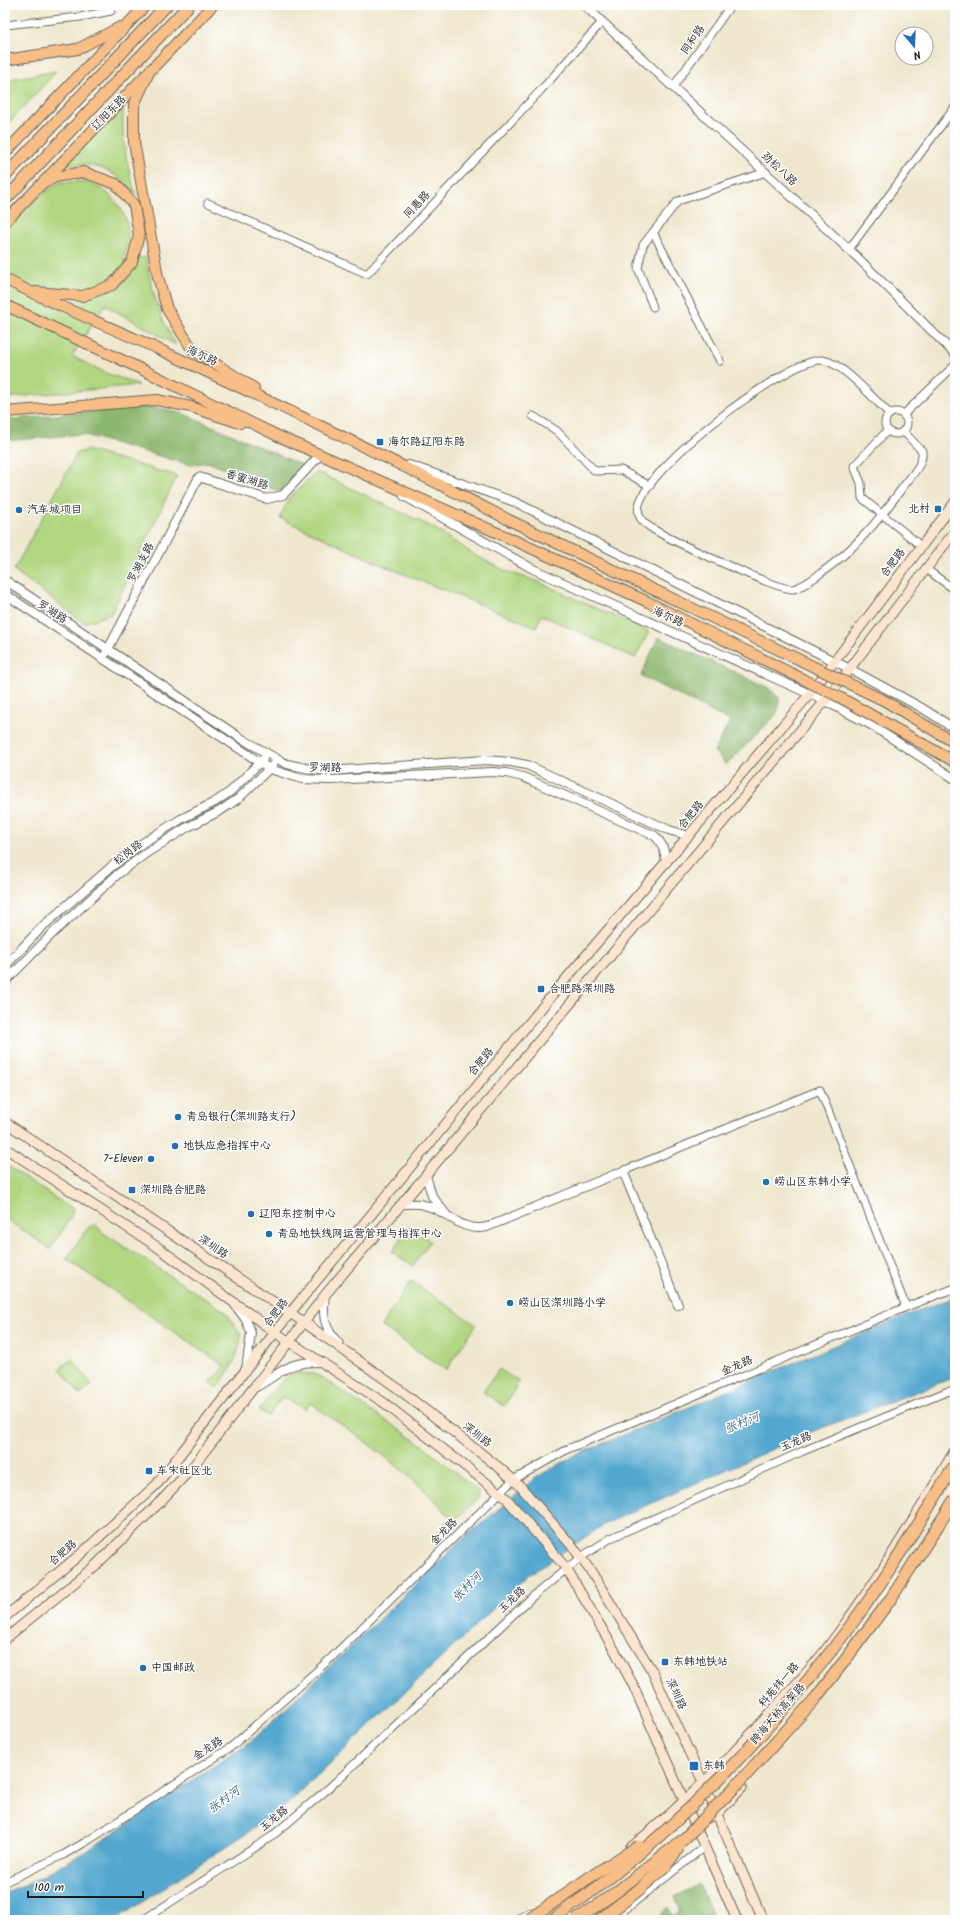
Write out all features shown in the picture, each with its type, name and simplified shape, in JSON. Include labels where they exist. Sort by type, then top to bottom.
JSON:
[{"type":"highway","points":[[5,176],[167,5]]},
{"type":"highway","name":"辽阳东路","points":[[5,200],[189,5]]},
{"type":"highway","name":"跨海大桥高架路","points":[[552,1920],[612,1876],[671,1825],[748,1748],[804,1685],[846,1632],[878,1588],[955,1465]]},
{"type":"highway","name":"跨海大桥高架路","points":[[576,1920],[615,1893],[684,1839],[731,1792],[815,1699],[886,1605],[955,1499]]},
{"type":"highway","points":[[528,1920],[587,1879],[671,1825]]},
{"type":"highway","points":[[599,1920],[635,1893],[665,1867],[684,1839]]},
{"type":"main road","points":[[5,60],[78,49],[119,28],[145,5]]},
{"type":"main road","points":[[5,153],[145,5]]},
{"type":"main road","name":"辽阳东路","points":[[5,222],[213,5]]},
{"type":"main road","points":[[150,70],[134,105],[134,142],[158,277],[167,309],[192,349],[291,412]]},
{"type":"main road","points":[[28,291],[83,296],[112,286],[132,262],[139,235],[134,206],[116,184],[83,172],[55,177],[40,186]]},
{"type":"main road","name":"海尔路","points":[[5,279],[388,457],[507,519],[885,701],[955,743]]},
{"type":"main road","name":"海尔路","points":[[5,304],[278,436],[507,537],[648,602],[841,698],[955,762]]},
{"type":"main road","points":[[5,412],[157,400],[191,407],[278,436]]},
{"type":"main road","name":"合肥路","points":[[5,1617],[83,1552],[157,1484],[290,1313],[548,1000],[809,695],[955,502]]},
{"type":"main road","points":[[5,1639],[95,1566],[161,1502],[191,1469],[291,1342],[325,1295],[824,701],[955,531]]},
{"type":"main road","name":"深圳路","points":[[5,1122],[305,1323],[348,1355],[396,1387],[516,1483],[581,1557],[629,1631],[652,1671],[703,1782],[763,1920]]},
{"type":"main road","points":[[5,1148],[156,1246],[276,1332],[383,1402],[503,1495],[560,1559],[615,1651],[633,1685],[737,1920]]},
{"type":"main road","name":"科苑纬一路","points":[[540,1920],[573,1895],[648,1833],[684,1800],[764,1720],[826,1650],[859,1604],[906,1532],[955,1450]]},
{"type":"main road","points":[[585,1920],[648,1870],[694,1824],[717,1814],[824,1695],[872,1631],[955,1507]]},
{"type":"main road","points":[[615,1917],[648,1870]]},
{"type":"street","points":[[5,25],[80,17],[111,11],[108,5]]},
{"type":"street","name":"劲松八路","points":[[584,5],[849,249],[955,354]]},
{"type":"street","name":"同和路","points":[[673,87],[731,5]]},
{"type":"street","name":"同惠路","points":[[208,203],[367,274],[541,90],[602,22]]},
{"type":"street","points":[[849,249],[955,107]]},
{"type":"street","points":[[653,307],[638,268],[643,245],[678,201],[766,172]]},
{"type":"street","points":[[653,232],[720,360]]},
{"type":"street","points":[[890,414],[839,367],[823,360],[810,361],[796,367],[736,405],[695,437],[660,472],[642,496],[638,510],[641,518],[645,523],[670,538],[745,572],[789,589],[798,587],[811,580],[858,544],[883,514],[922,462],[922,450],[903,430]]},
{"type":"street","points":[[903,415],[955,365]]},
{"type":"street","points":[[897,412],[903,415],[906,424],[903,430],[894,434],[888,430],[886,420],[890,414],[897,412]]},
{"type":"street","points":[[533,416],[557,431],[595,471],[621,470],[650,486]]},
{"type":"street","points":[[888,430],[854,466],[861,483],[862,498],[921,546]]},
{"type":"street","name":"香蜜湖路","points":[[199,476],[266,499],[283,494],[320,455]]},
{"type":"street","name":"海尔路","points":[[388,457],[515,502],[850,669],[922,708],[955,729]]},
{"type":"street","name":"罗湖支路","points":[[103,659],[199,476]]},
{"type":"street","name":"海尔路","points":[[372,478],[533,569],[824,701],[871,725],[955,778]]},
{"type":"street","points":[[926,569],[955,590]]},
{"type":"street","points":[[5,580],[267,754],[287,764],[329,771],[486,760],[511,762],[527,765],[669,830],[689,836]]},
{"type":"street","name":"罗湖路","points":[[5,594],[270,769],[302,779],[330,780],[492,772],[523,777],[655,836],[664,848],[666,863]]},
{"type":"street","name":"松岗路","points":[[5,966],[43,926],[111,867],[141,844],[182,818],[215,802],[231,791],[261,762],[267,754]]},
{"type":"street","name":"松岗路","points":[[5,982],[53,933],[118,874],[148,852],[186,828],[220,811],[238,798],[270,769],[277,760]]},
{"type":"street","points":[[402,1204],[425,1205],[470,1228],[487,1227],[820,1090],[906,1307]]},
{"type":"street","points":[[622,1171],[678,1305]]},
{"type":"street","points":[[426,1176],[432,1196],[445,1214]]},
{"type":"street","name":"金龙路","points":[[5,1882],[63,1855],[89,1840],[231,1747],[330,1659],[516,1483],[568,1449],[906,1307],[955,1288]]},
{"type":"street","points":[[325,1295],[323,1316],[324,1324],[329,1333],[348,1355]]},
{"type":"street","points":[[234,1302],[246,1320],[251,1333],[246,1371]]},
{"type":"street","points":[[256,1386],[286,1367],[303,1363],[324,1362]]},
{"type":"street","name":"玉龙路","points":[[143,1920],[271,1837],[330,1787],[532,1597],[581,1557],[611,1538],[796,1454],[946,1392],[955,1390]]},
{"type":"street","points":[[615,1917],[704,1847]]},
{"type":"street","name":"科苑纬一路","points":[[514,1920],[573,1895]]},
{"type":"green space","points":[[56,71],[52,76],[5,127],[5,80]]},
{"type":"green space","points":[[124,100],[123,137],[127,161],[137,197],[122,180],[114,174],[87,165],[64,164]]},
{"type":"green space","points":[[60,182],[85,182],[93,184],[107,193],[119,206],[128,230],[128,242],[123,260],[146,257],[156,302],[176,345],[105,305],[72,356],[106,373],[139,385],[5,398],[5,230],[35,199]]},
{"type":"green space","points":[[142,407],[163,409],[187,415],[304,466],[281,492],[208,462],[191,465],[82,434],[5,441],[5,420]]},
{"type":"green space","points":[[87,450],[177,476],[111,614],[84,623],[14,570],[77,453]]},
{"type":"green space","points":[[317,472],[432,527],[478,557],[506,571],[539,582],[649,632],[635,658],[542,615],[536,627],[384,566],[280,518],[289,498]]},
{"type":"green space","points":[[658,637],[769,688],[779,698],[779,708],[775,716],[726,765],[714,751],[730,721],[641,676]]},
{"type":"green space","points":[[5,1164],[64,1204],[73,1208],[70,1219],[50,1249],[5,1218]]},
{"type":"green space","points":[[95,1224],[103,1233],[226,1312],[241,1335],[236,1357],[217,1388],[210,1383],[225,1366],[66,1259],[88,1228]]},
{"type":"green space","points":[[409,1227],[430,1241],[413,1266],[392,1252]]},
{"type":"green space","points":[[411,1281],[476,1325],[446,1370],[381,1326]]},
{"type":"green space","points":[[72,1359],[92,1385],[80,1395],[60,1368]]},
{"type":"green space","points":[[499,1369],[519,1382],[504,1406],[483,1392]]},
{"type":"green space","points":[[296,1373],[314,1374],[320,1377],[424,1446],[479,1492],[478,1499],[454,1521],[404,1472],[367,1443],[310,1403],[305,1409],[282,1397],[268,1416],[259,1410],[280,1384]]},
{"type":"green space","points":[[699,1884],[715,1920],[656,1920],[668,1907],[673,1916],[681,1912],[675,1897]]},
{"type":"water","name":"张村河","points":[[955,1297],[955,1377],[806,1434],[605,1524],[529,1575],[280,1811],[115,1920],[5,1920],[5,1892],[30,1883],[82,1854],[254,1739],[465,1537],[537,1477],[574,1456],[899,1318]]},
{"type":"place","name":"海尔路辽阳东路","points":[[380,442]]},
{"type":"place","name":"北村","points":[[938,509]]},
{"type":"place","name":"汽车城项目","points":[[19,510]]},
{"type":"place","name":"合肥路深圳路","points":[[541,989]]},
{"type":"place","name":"青岛银行(深圳路支行)","points":[[178,1117]]},
{"type":"place","name":"地铁应急指挥中心","points":[[175,1146]]},
{"type":"place","name":"7-Eleven","points":[[151,1159]]},
{"type":"place","name":"崂山区东韩小学","points":[[766,1182]]},
{"type":"place","name":"深圳路合肥路","points":[[132,1190]]},
{"type":"place","name":"辽阳东控制中心","points":[[251,1214]]},
{"type":"place","name":"青岛地铁线网运营管理与指挥中心","points":[[269,1234]]},
{"type":"place","name":"崂山区深圳路小学","points":[[510,1303]]},
{"type":"place","name":"车宋社区北","points":[[149,1471]]},
{"type":"place","name":"东韩地铁站","points":[[665,1662]]},
{"type":"place","name":"中国邮政","points":[[143,1668]]},
{"type":"place","name":"东韩","points":[[694,1766]]}]
